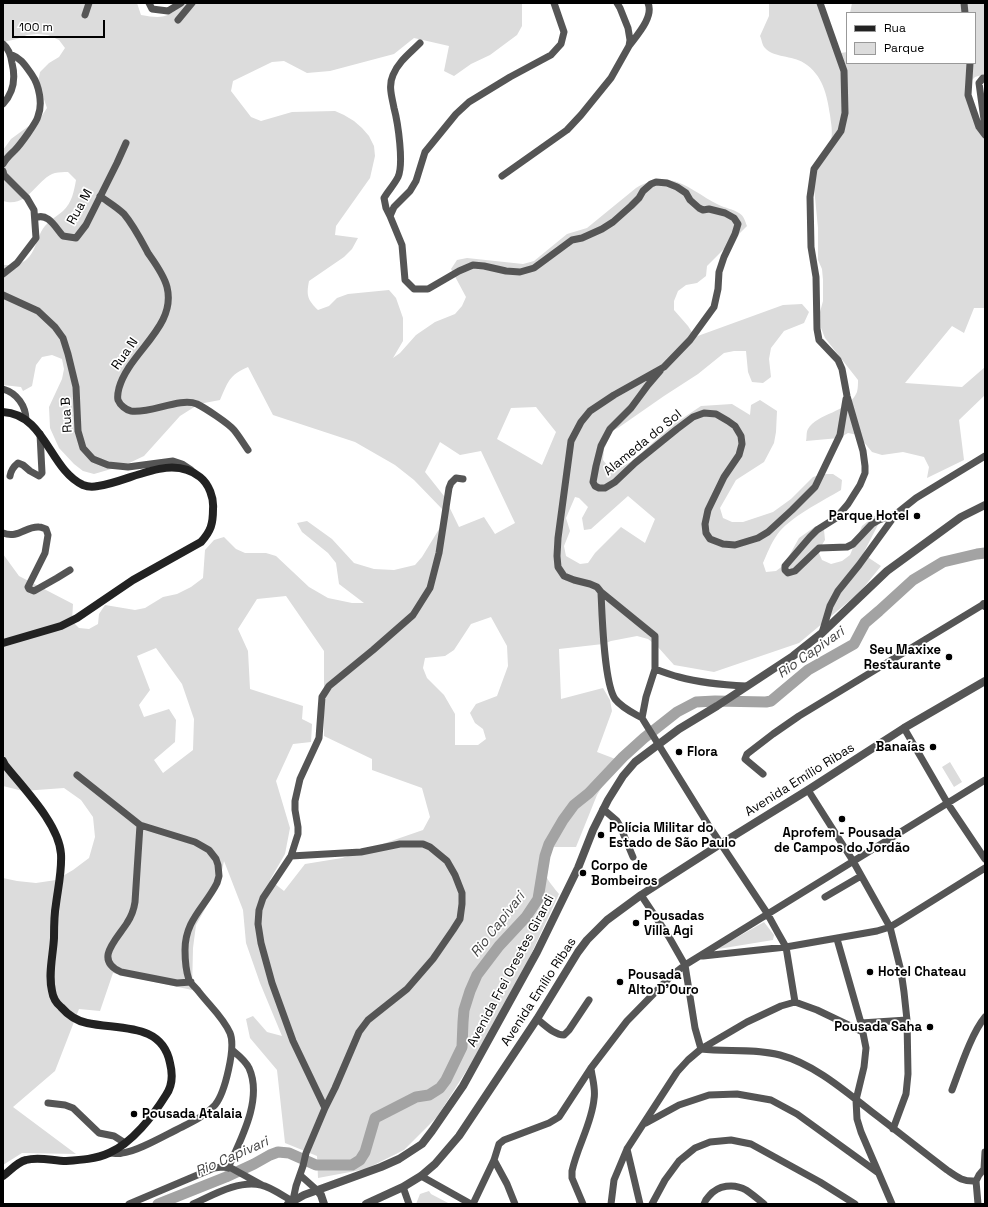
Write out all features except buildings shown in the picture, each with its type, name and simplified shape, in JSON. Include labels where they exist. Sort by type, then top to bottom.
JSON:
[{"type":"main road","points":[[3,412],[17,415],[26,420],[40,434],[66,473],[75,482],[86,486],[106,485],[142,473],[162,468],[176,467],[193,472],[204,480],[212,494],[214,504],[213,519],[210,529],[201,542],[133,580],[77,618],[61,626],[3,643]]},
{"type":"main road","points":[[3,761],[5,766],[42,811],[53,828],[58,840],[61,854],[60,873],[55,907],[50,979],[52,992],[56,1002],[73,1018],[86,1023],[132,1028],[156,1038],[164,1046],[169,1055],[172,1073],[172,1081],[167,1094],[143,1126],[125,1143],[110,1153],[81,1160],[26,1160],[19,1163],[3,1176]]},
{"type":"street","points":[[85,15],[89,3]]},
{"type":"street","points":[[149,3],[152,9],[168,11],[181,3]]},
{"type":"street","points":[[178,20],[192,3]]},
{"type":"street","points":[[390,216],[394,207],[410,191],[416,181],[425,152],[456,114],[469,102],[510,77],[551,55],[561,44],[564,32],[554,3]]},
{"type":"street","points":[[617,3],[628,28],[630,40],[629,46]]},
{"type":"street","points":[[502,176],[567,130],[581,116],[611,78],[629,46],[644,26],[650,9],[648,3]]},
{"type":"street","points":[[820,3],[844,71],[845,113],[841,131],[814,170],[810,197],[811,246],[816,277],[817,329],[820,340],[838,360],[842,369],[847,396],[863,451],[865,472],[860,486],[848,504],[836,518],[817,530],[810,537],[785,566],[785,570],[788,573],[796,571],[819,548],[847,547],[853,544],[872,524],[885,517],[896,514]]},
{"type":"street","points":[[420,43],[399,64],[392,76],[391,96],[398,128],[400,160],[398,176],[384,198],[386,208],[402,245],[405,280],[414,289],[428,289],[459,271],[474,266],[484,266],[506,271],[520,272],[534,268],[572,240],[582,238],[613,222],[640,198],[643,191],[656,182],[667,183],[677,187],[686,193],[690,200],[699,208],[703,210],[709,209],[725,213],[734,218],[738,224],[719,272],[718,289],[714,307],[690,340],[664,367],[614,395],[590,412],[581,422],[571,442],[558,538],[558,567],[564,576],[597,587],[601,592],[655,636],[655,669],[646,696],[643,720]]},
{"type":"street","points":[[3,44],[7,47],[10,54],[15,74],[10,95],[3,104]]},
{"type":"street","points":[[3,164],[16,149],[38,117],[40,105],[36,80],[22,60],[17,56],[10,54]]},
{"type":"street","points":[[970,64],[968,95],[980,127],[985,134]]},
{"type":"street","points":[[985,78],[978,83],[985,127]]},
{"type":"street","name":"Rua M","points":[[35,218],[44,216],[63,236],[76,238],[86,225],[126,143]]},
{"type":"street","points":[[3,171],[4,175],[27,198],[34,210],[36,238],[17,263],[3,274]]},
{"type":"street","name":"Rua N","points":[[100,196],[124,214],[160,271],[167,287],[168,302],[161,324],[129,366],[122,379],[118,393],[118,399],[121,405],[131,411],[146,410],[184,403],[196,404],[225,422],[234,430],[248,450]]},
{"type":"street","name":"Rua B","points":[[3,295],[38,311],[55,326],[63,338],[76,387],[78,431],[83,448],[93,459],[108,465],[128,467],[173,461],[182,464],[193,472]]},
{"type":"street","name":"Alameda do Sol","points":[[664,367],[631,408],[610,429],[601,446],[593,482],[595,486],[605,488],[615,482],[635,463],[693,417],[704,413],[716,414],[735,426],[741,436],[742,444],[739,455],[724,477],[708,510],[705,524],[706,533],[710,539],[723,544],[735,545],[758,538],[768,532],[815,487],[840,435],[847,396]]},
{"type":"street","points":[[3,389],[17,397],[25,410],[26,420]]},
{"type":"street","points":[[10,476],[14,466],[18,463],[34,474],[39,476],[42,473],[40,434]]},
{"type":"street","points":[[822,633],[830,606],[838,591],[896,514],[916,498],[985,456]]},
{"type":"street","points":[[325,1108],[294,1041],[272,984],[261,943],[258,924],[259,910],[263,898],[291,856],[298,834],[294,801],[300,779],[319,738],[322,697],[329,686],[377,647],[413,614],[430,588],[440,546],[449,488],[451,483],[456,478],[463,479]]},
{"type":"street","name":"Avenida Frei Orestes Girardi","points":[[291,1202],[304,1195],[381,1167],[399,1159],[422,1144],[463,1086],[537,952],[578,868],[603,809],[623,776],[635,762],[657,742],[717,706],[793,656],[822,633],[887,571],[961,517],[985,505]]},
{"type":"street","points":[[3,532],[8,535],[17,534],[38,526],[46,529],[48,535],[45,553],[28,587],[29,589],[34,590],[70,570]]},
{"type":"street","points":[[601,592],[606,666],[614,698],[622,707],[643,720],[709,826],[722,843],[768,913],[786,948],[795,1002]]},
{"type":"street","points":[[763,774],[745,759],[747,754],[772,734],[798,716],[985,605]]},
{"type":"street","points":[[655,669],[698,682],[746,686]]},
{"type":"street","name":"Avenida Emílio Ribas","points":[[366,1204],[403,1187],[421,1176],[435,1164],[458,1136],[537,1019],[578,952],[587,940],[607,920],[641,895],[722,843],[904,728],[985,681]]},
{"type":"street","points":[[904,728],[948,804],[985,859]]},
{"type":"street","points":[[77,775],[140,825],[195,842],[209,850],[216,859],[219,876],[217,883],[191,922],[185,949],[187,969],[191,982],[224,1023],[230,1034],[232,1050],[220,1096],[215,1105],[201,1117],[132,1151],[122,1154],[110,1153]]},
{"type":"street","points":[[421,1176],[472,1204],[494,1160],[500,1144],[504,1140],[554,1121],[559,1117],[591,1068],[627,1021],[671,976],[685,964],[985,780]]},
{"type":"street","points":[[808,790],[853,861],[890,927],[901,971],[904,992],[907,1020],[908,1074],[906,1094],[893,1129]]},
{"type":"street","points":[[603,809],[620,826],[633,858]]},
{"type":"street","points":[[140,825],[134,909],[128,922],[111,946],[108,961],[114,969],[121,972],[177,984],[191,982]]},
{"type":"street","points":[[129,1204],[214,1168],[222,1167],[229,1168],[291,1202],[306,1153],[359,1032],[368,1020],[407,989],[433,959],[460,919],[462,893],[455,875],[447,861],[430,847],[423,844],[400,844],[355,852],[291,856]]},
{"type":"street","points":[[698,957],[786,948],[877,931],[890,927],[985,868]]},
{"type":"street","points":[[825,897],[861,876]]},
{"type":"street","points":[[641,895],[685,964],[695,1028],[701,1049]]},
{"type":"street","points":[[837,939],[861,1023],[866,1048],[864,1067],[856,1100],[857,1119],[861,1132],[892,1204]]},
{"type":"street","points":[[717,945],[717,951],[719,954]]},
{"type":"street","points":[[537,1019],[559,1035],[564,1035],[589,1000]]},
{"type":"street","points":[[611,1204],[614,1180],[626,1149],[644,1124],[677,1072],[701,1049],[747,1022],[781,1006],[795,1002],[817,1010],[863,1032]]},
{"type":"street","points":[[952,1090],[974,1034],[985,1017]]},
{"type":"street","points":[[861,1023],[907,1020]]},
{"type":"street","points":[[701,1049],[755,1051],[779,1054],[795,1060],[819,1073],[947,1170],[962,1180],[976,1181]]},
{"type":"street","points":[[229,1168],[241,1141],[250,1114],[254,1082],[243,1058],[232,1050]]},
{"type":"street","points":[[583,1204],[572,1178],[572,1171],[592,1111],[595,1092],[591,1068]]},
{"type":"street","points":[[644,1124],[679,1106],[709,1095],[737,1094],[771,1100],[797,1114],[878,1173]]},
{"type":"street","points":[[48,1102],[73,1108],[99,1133],[118,1138],[125,1143]]},
{"type":"street","points":[[652,1204],[679,1161],[695,1148],[710,1142],[731,1140],[751,1144],[820,1182],[855,1204]]},
{"type":"street","points":[[626,1149],[640,1204]]},
{"type":"street","points":[[978,1204],[976,1181],[984,1168],[985,1152]]},
{"type":"street","points":[[494,1160],[507,1184],[515,1204]]},
{"type":"street","points":[[300,1175],[318,1190],[324,1204]]},
{"type":"street","points":[[192,1204],[235,1186],[244,1184],[262,1185]]},
{"type":"street","points":[[704,1204],[708,1196],[717,1189],[726,1186],[736,1186],[746,1190],[764,1204]]},
{"type":"street","points":[[403,1187],[409,1204]]},
{"type":"green space","points":[[3,3],[137,3],[141,15],[160,17],[174,12],[185,3],[522,3],[522,26],[517,35],[490,55],[471,64],[454,76],[444,71],[449,46],[414,38],[394,54],[330,71],[307,73],[284,61],[272,62],[233,81],[231,91],[251,117],[261,121],[292,112],[335,111],[354,121],[362,128],[369,136],[374,146],[375,156],[370,178],[336,226],[335,235],[358,238],[352,249],[344,257],[309,281],[308,294],[312,303],[318,310],[329,306],[337,298],[348,294],[389,290],[396,298],[403,318],[403,341],[393,358],[400,353],[416,335],[435,322],[455,314],[462,306],[466,297],[451,269],[457,260],[467,258],[523,264],[534,261],[567,234],[587,228],[636,188],[651,181],[660,180],[669,180],[682,184],[713,202],[741,214],[747,226],[707,266],[706,276],[697,283],[686,285],[678,291],[674,301],[674,310],[688,326],[695,337],[783,305],[802,304],[809,312],[804,323],[784,331],[771,348],[769,359],[771,377],[763,383],[752,382],[748,372],[746,351],[724,353],[698,374],[613,430],[604,449],[603,460],[610,469],[622,467],[632,461],[674,424],[701,406],[732,404],[750,415],[751,405],[760,400],[777,411],[774,443],[764,462],[736,480],[720,508],[723,518],[732,522],[743,522],[773,512],[791,499],[813,477],[823,474],[833,474],[842,480],[841,490],[797,516],[777,535],[763,563],[766,572],[776,571],[784,565],[799,538],[816,526],[824,530],[825,540],[818,551],[822,560],[831,564],[842,561],[850,555],[862,526],[877,514],[883,515],[863,554],[881,566],[860,592],[799,643],[714,672],[674,665],[657,646],[648,639],[637,636],[603,644],[559,649],[561,699],[603,688],[610,700],[612,711],[597,752],[618,760],[597,795],[576,847],[553,847],[550,853],[546,864],[546,875],[549,882],[559,894],[505,1010],[437,1117],[404,1150],[366,1169],[318,1178],[317,1156],[285,1143],[277,1070],[250,1038],[246,1019],[253,1016],[267,1032],[282,1036],[260,983],[246,943],[243,910],[224,861],[219,884],[196,925],[193,948],[192,990],[113,973],[100,1011],[79,1009],[55,1071],[13,1107],[76,1154],[22,1153],[3,1165],[3,878],[36,883],[56,880],[89,858],[95,837],[93,817],[81,800],[64,788],[23,791],[3,786],[3,554],[19,576],[73,604],[72,621],[79,628],[89,629],[98,624],[99,614],[105,605],[135,610],[145,608],[163,597],[177,594],[191,587],[203,578],[205,550],[214,540],[224,537],[236,549],[245,553],[266,553],[276,556],[309,587],[328,598],[352,603],[364,603],[339,584],[336,563],[328,553],[302,532],[297,523],[307,521],[332,539],[354,563],[374,569],[394,570],[415,565],[422,557],[444,521],[444,511],[414,480],[395,465],[355,442],[273,415],[248,367],[233,376],[225,388],[220,400],[199,404],[180,416],[144,456],[125,465],[94,474],[83,471],[74,464],[59,448],[50,428],[49,407],[62,379],[64,369],[62,359],[52,355],[42,357],[36,365],[32,386],[23,391],[21,387],[3,385],[3,265],[19,264],[30,256],[43,229],[66,208],[71,201],[76,180],[68,172],[55,173],[49,176],[26,197],[19,201],[3,201],[3,150],[11,139],[41,117],[47,108],[38,82],[40,72],[49,63],[59,57],[65,48],[59,40],[48,35],[27,35],[3,42]],"holes":[[[536,407],[556,432],[542,465],[497,439],[511,408]],[[440,442],[460,455],[481,451],[515,523],[495,534],[484,517],[459,527],[444,496],[425,472]],[[628,496],[655,519],[645,543],[621,527],[595,553],[588,563],[580,564],[566,556],[564,546],[570,531],[566,518],[575,497],[579,498],[588,507],[582,518],[584,530],[591,529]],[[286,596],[324,651],[324,736],[372,759],[372,770],[422,788],[430,817],[423,830],[342,858],[305,864],[284,891],[270,880],[285,854],[290,828],[276,781],[293,744],[311,742],[312,724],[302,719],[303,706],[250,689],[248,651],[238,629],[257,599]],[[491,617],[507,646],[508,666],[497,696],[476,704],[470,713],[475,723],[483,729],[486,739],[478,745],[455,745],[455,714],[444,695],[427,678],[423,668],[425,658],[445,656],[454,650],[471,624]],[[156,648],[182,684],[194,719],[193,750],[163,773],[154,760],[175,742],[176,720],[169,709],[144,717],[139,705],[150,690],[137,656]]]},
{"type":"green space","points":[[769,3],[822,3],[841,53],[846,52],[846,64],[976,64],[976,12],[850,12],[852,3],[985,3],[985,74],[975,77],[971,81],[970,92],[979,121],[985,128],[985,308],[974,308],[964,333],[952,326],[905,383],[962,387],[985,367],[985,395],[959,420],[964,460],[927,478],[929,467],[924,457],[903,452],[882,455],[872,452],[858,435],[848,433],[839,438],[806,441],[807,430],[812,424],[818,419],[840,409],[853,399],[857,392],[858,380],[825,338],[821,328],[820,312],[823,301],[823,280],[822,269],[818,260],[818,228],[812,167],[831,140],[832,128],[827,100],[823,86],[816,73],[799,60],[778,55],[764,47],[760,36],[769,16]]},
{"type":"green space","points":[[950,762],[962,782],[954,787],[942,767]]},
{"type":"green space","points":[[764,922],[774,935],[773,940],[718,949],[720,947]]},
{"type":"green space","points":[[429,1191],[431,1194],[450,1204],[416,1204],[420,1194]]},
{"type":"waterway","name":"Rio Capivari","points":[[158,1204],[226,1177],[278,1152],[289,1153],[316,1165],[352,1165],[360,1160],[365,1152],[375,1118],[416,1097],[429,1095],[440,1088],[446,1080],[462,1047],[464,1010],[477,975],[499,946],[526,917],[538,899],[545,856],[549,844],[563,820],[574,805],[589,793],[623,757],[677,712],[696,702],[771,701],[808,670],[854,644],[865,623],[913,580],[943,562],[985,553]]},
{"type":"place","name":"Parque Hotel","points":[[917,516]]},
{"type":"place","name":"Seu Maxixe Restaurante","points":[[949,657]]},
{"type":"place","name":"Banaías","points":[[933,747]]},
{"type":"place","name":"Flora","points":[[679,752]]},
{"type":"place","name":"Aprofem - Pousada de Campos do Jordão","points":[[842,819]]},
{"type":"place","name":"Polícia Militar do Estado de São Paulo","points":[[601,835]]},
{"type":"place","name":"Corpo de Bombeiros","points":[[583,873]]},
{"type":"place","name":"Pousadas Villa Agi","points":[[636,923]]},
{"type":"place","name":"Hotel Chateau","points":[[870,972]]},
{"type":"place","name":"Pousada Alto D'Ouro","points":[[620,982]]},
{"type":"place","name":"Pousada Saha","points":[[930,1027]]},
{"type":"place","name":"Pousada Atalaia","points":[[134,1114]]}]
